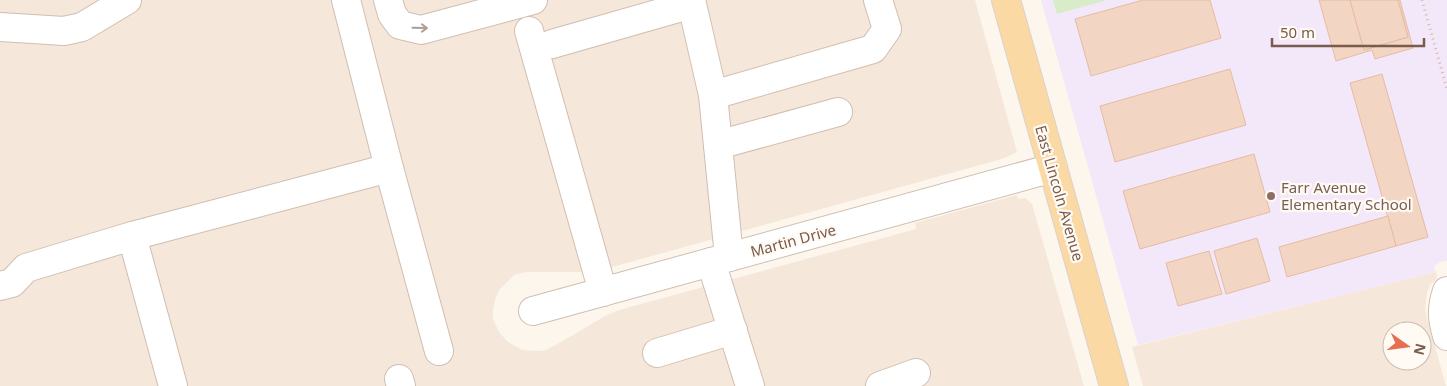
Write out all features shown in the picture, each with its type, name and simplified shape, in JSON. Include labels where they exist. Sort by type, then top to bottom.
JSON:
[{"type":"main road","name":"East Lincoln Avenue","points":[[1006,0],[1114,386]]},
{"type":"street","points":[[0,27],[64,31],[82,26],[127,0]]},
{"type":"street","points":[[346,0],[439,351]]},
{"type":"street","points":[[388,0],[392,14],[400,25],[421,30],[533,0]]},
{"type":"street","points":[[713,95],[873,49],[886,29],[878,0]]},
{"type":"street","points":[[603,292],[540,38],[692,4],[713,95],[718,145],[720,260],[733,330],[750,386]]},
{"type":"street","points":[[718,145],[838,112]]},
{"type":"street","points":[[0,286],[12,283],[26,268],[132,236],[389,168]]},
{"type":"street","name":"Martin Drive","points":[[533,311],[1053,168]]},
{"type":"street","points":[[132,236],[172,386]]},
{"type":"street","points":[[1447,291],[1442,304],[1442,319],[1447,336]]},
{"type":"street","points":[[657,353],[733,330]]},
{"type":"street","points":[[880,386],[916,373]]},
{"type":"path","points":[[1422,0],[1447,89]]},
{"type":"shaded area","points":[[0,0],[975,0],[1017,152],[991,162],[605,269],[582,272],[526,272],[514,275],[499,290],[495,300],[493,319],[499,332],[508,342],[522,350],[542,351],[619,310],[916,229],[915,223],[1017,195],[1018,199],[1025,198],[1032,204],[1084,386],[0,386]]},
{"type":"shaded area","name":"Farr Avenue Elementary School","points":[[1041,0],[1447,0],[1447,261],[1440,262],[1434,267],[1436,272],[1138,345]]},
{"type":"shaded area","points":[[1436,272],[1437,278],[1430,285],[1427,293],[1425,310],[1428,321],[1382,321],[1382,371],[1432,371],[1432,335],[1446,386],[1143,386],[1132,347]]},
{"type":"green space","points":[[1053,0],[1104,0],[1104,1],[1057,14]]},
{"type":"building","points":[[1143,0],[1210,0],[1221,38],[1091,76],[1075,19]]},
{"type":"building","points":[[1319,0],[1350,0],[1364,50],[1408,37],[1398,0],[1400,0],[1413,48],[1375,59],[1372,50],[1336,61]]},
{"type":"building","points":[[1350,0],[1398,0],[1408,37],[1364,50]]},
{"type":"building","points":[[1230,69],[1246,125],[1115,162],[1100,106]]},
{"type":"building","points":[[1382,74],[1428,237],[1396,246],[1350,83]]},
{"type":"building","points":[[1254,154],[1270,212],[1140,249],[1123,191]]},
{"type":"building","points":[[1388,216],[1396,246],[1287,277],[1279,247]]},
{"type":"building","points":[[1257,238],[1270,281],[1226,294],[1214,251]]},
{"type":"building","points":[[1209,251],[1222,294],[1178,306],[1166,263]]},
{"type":"place","name":"Farr Avenue Elementary School","points":[[1271,196]]}]
